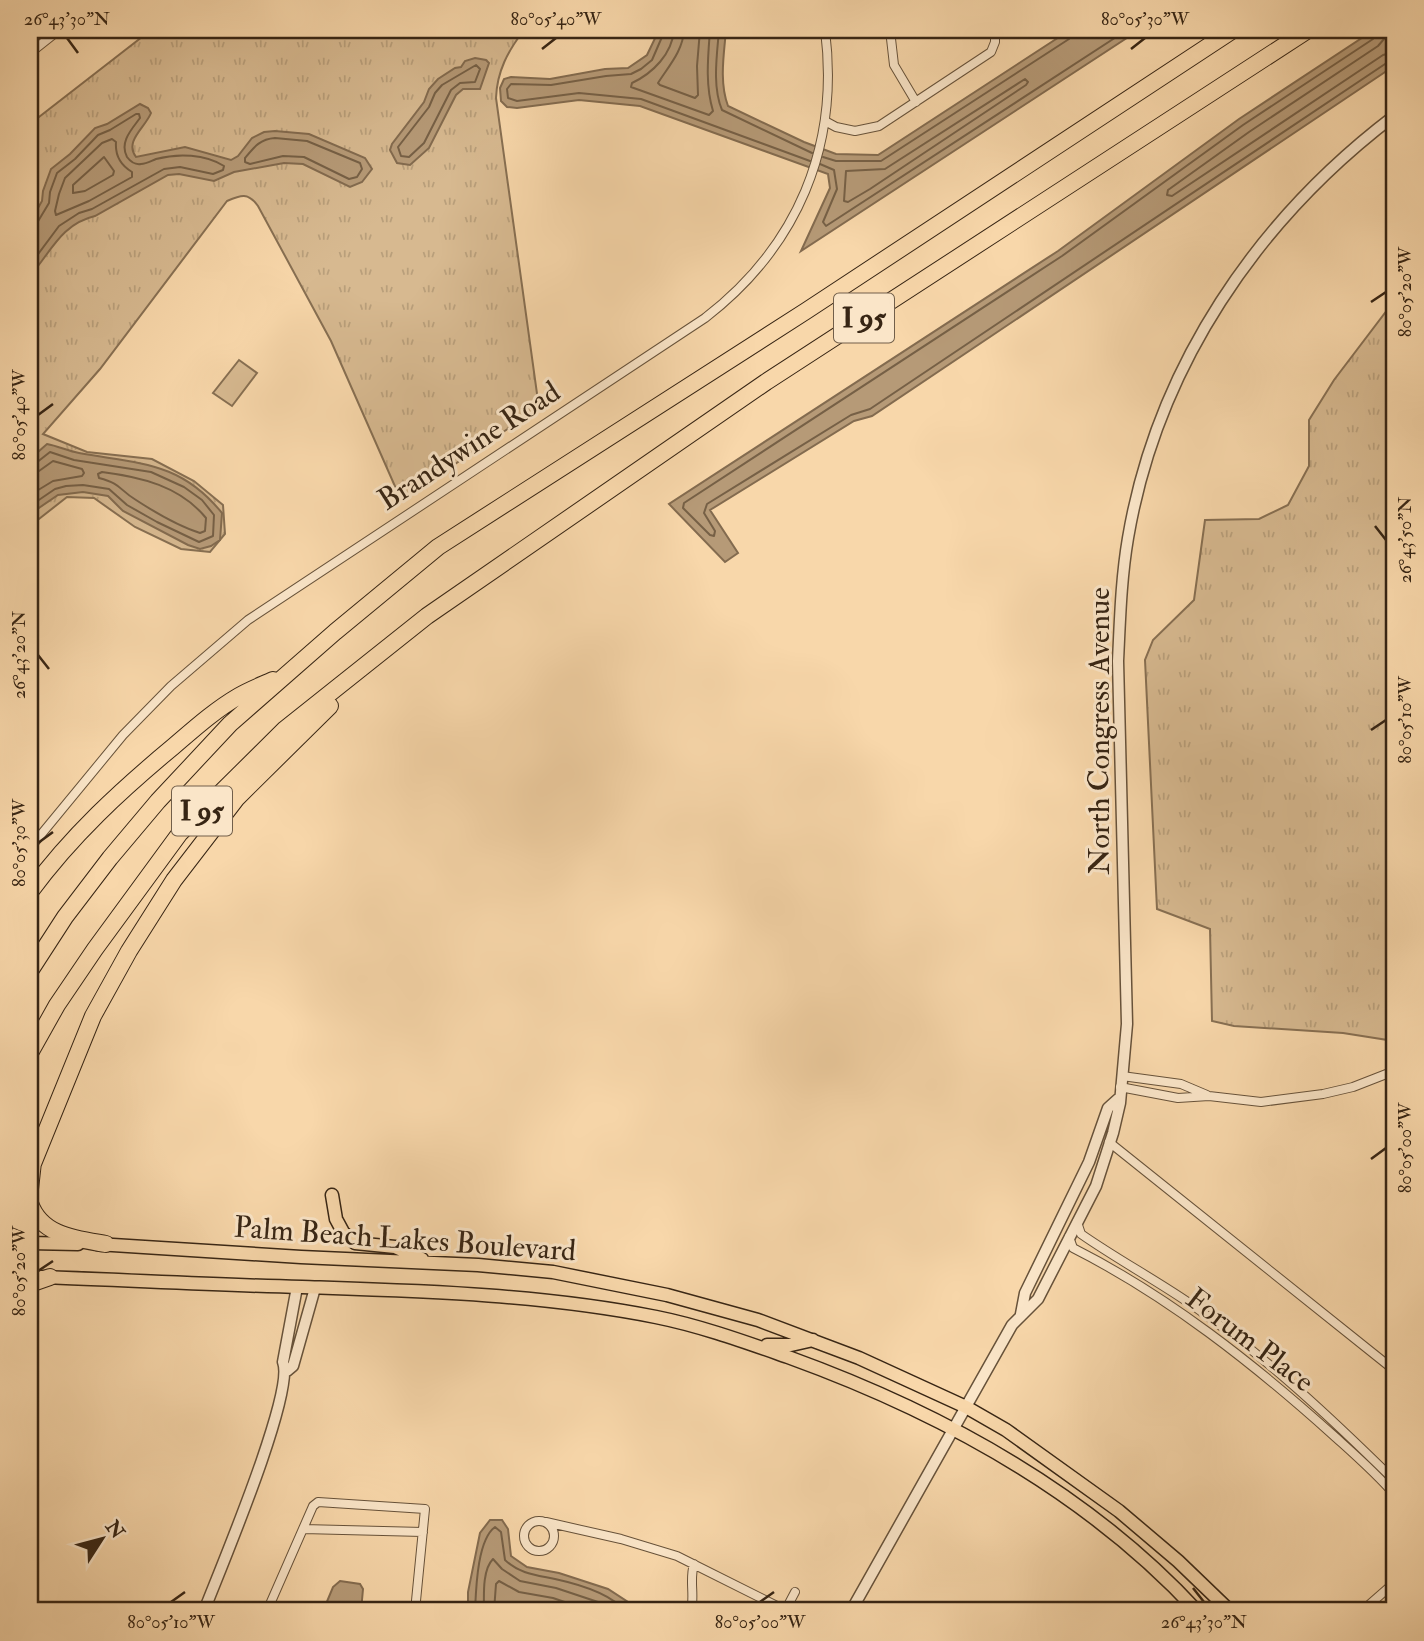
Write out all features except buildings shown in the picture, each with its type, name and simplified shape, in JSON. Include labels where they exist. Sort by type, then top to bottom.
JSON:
[{"type":"highway","name":"I 95","points":[[30,971],[65,917],[158,800],[230,724],[438,547],[806,312],[1233,30]]},
{"type":"highway","name":"I 95","points":[[30,1053],[57,1005],[95,949],[180,833],[285,729],[427,616],[766,382],[1308,30]]},
{"type":"highway","points":[[30,1189],[32,1166],[93,1016],[129,951],[174,880],[237,798],[298,736],[427,616]]},
{"type":"highway","points":[[30,892],[103,808],[157,760],[240,695],[288,674]]},
{"type":"highway","points":[[30,1203],[40,1221],[52,1230],[66,1237],[106,1244]]},
{"type":"highway","points":[[30,1283],[50,1277]]},
{"type":"main road","points":[[332,1195],[336,1219],[343,1232],[355,1243],[395,1247],[429,1262]]},
{"type":"main road","name":"Palm Beach Lakes Boulevard","points":[[30,1243],[106,1244],[301,1257],[429,1262],[553,1272],[723,1310],[859,1358],[966,1407],[1040,1453],[1119,1511],[1178,1561],[1230,1611]]},
{"type":"main road","name":"Palm Beach Lakes Boulevard","points":[[30,1276],[440,1292],[577,1304],[657,1317],[749,1343],[850,1380],[954,1429],[1026,1469],[1105,1527],[1164,1578],[1197,1611]]},
{"type":"main road","points":[[749,1343],[783,1346],[813,1340]]},
{"type":"street","points":[[30,53],[59,30]]},
{"type":"street","name":"Brandywine Road","points":[[30,848],[122,734],[171,686],[248,620],[724,304],[741,287],[773,251],[797,210],[814,170],[825,121],[828,82],[825,30]]},
{"type":"street","points":[[890,30],[894,65],[916,102]]},
{"type":"street","points":[[825,121],[848,131],[879,126],[991,52],[995,42],[995,30]]},
{"type":"street","name":"North Congress Avenue","points":[[851,1611],[1012,1325],[1038,1299],[1056,1267],[1096,1186],[1110,1142],[1119,1102],[1127,1024],[1119,649],[1128,537],[1152,442],[1177,377],[1202,330],[1239,273],[1316,183],[1394,116]]},
{"type":"street","points":[[1121,1081],[1178,1098],[1209,1096],[1261,1102],[1353,1087],[1394,1071]]},
{"type":"street","points":[[1121,1081],[1181,1084],[1209,1096]]},
{"type":"street","name":"North Congress Avenue","points":[[1021,1314],[1025,1293],[1089,1162],[1108,1108],[1118,1099]]},
{"type":"street","points":[[1110,1142],[1394,1370]]},
{"type":"street","points":[[1065,1211],[1065,1225],[1069,1237]]},
{"type":"street","name":"Forum Place","points":[[1076,1222],[1081,1234],[1192,1305],[1237,1339],[1320,1408],[1394,1480]]},
{"type":"street","name":"Forum Place","points":[[1069,1237],[1073,1248],[1160,1300],[1264,1376],[1318,1421],[1394,1494]]},
{"type":"street","points":[[204,1611],[253,1486],[280,1404],[286,1371],[283,1363],[297,1287]]},
{"type":"street","points":[[286,1371],[293,1366],[315,1288]]},
{"type":"street","points":[[267,1611],[313,1506],[318,1502],[425,1509],[415,1611]]},
{"type":"street","points":[[546,1522],[621,1539],[677,1556],[785,1611],[795,1592]]},
{"type":"street","points":[[303,1529],[423,1532]]},
{"type":"street","points":[[691,1611],[691,1574],[694,1564]]},
{"type":"street","points":[[1362,1611],[1394,1583]]},
{"type":"street","points":[[1382,1611],[1394,1601]]},
{"type":"green space","points":[[151,30],[524,30],[504,62],[496,98],[539,408],[401,500],[331,341],[258,206],[251,198],[240,196],[227,201],[100,369],[43,434],[87,452],[152,459],[194,481],[223,505],[225,534],[210,552],[181,549],[135,527],[94,498],[67,497],[30,526],[30,124]]},
{"type":"green space","points":[[1394,301],[1394,1041],[1343,1033],[1234,1026],[1212,1021],[1210,929],[1157,909],[1145,660],[1153,640],[1194,600],[1205,520],[1259,519],[1288,505],[1309,466],[1309,420],[1334,380]]},
{"type":"green space","points":[[239,360],[257,373],[232,406],[213,393]]},
{"type":"water","points":[[659,30],[726,30],[723,78],[728,106],[836,154],[878,155],[1070,30],[1139,30],[801,251],[830,188],[828,174],[640,106],[579,100],[517,108],[507,107],[501,101],[500,88],[504,79],[511,77],[550,79],[605,69],[628,68],[647,55]]},
{"type":"water","points":[[1374,30],[1394,30],[1394,66],[872,416],[854,421],[710,510],[738,553],[725,562],[669,504],[1058,251],[1239,119]]},
{"type":"water","points":[[475,58],[489,63],[480,89],[463,89],[456,95],[429,148],[410,165],[397,163],[390,150],[392,144],[424,102],[429,89],[438,79],[461,67],[465,61]]},
{"type":"water","points":[[140,104],[151,113],[132,145],[136,157],[185,147],[231,160],[238,156],[252,138],[264,132],[275,131],[309,134],[365,158],[372,169],[362,182],[350,187],[303,164],[284,163],[234,172],[214,181],[179,174],[168,175],[95,216],[73,225],[30,276],[30,222],[42,201],[51,169],[95,128],[107,124]]},
{"type":"water","points":[[47,444],[79,453],[140,463],[174,474],[206,496],[222,513],[220,540],[200,549],[188,545],[123,511],[108,496],[83,492],[58,495],[30,514],[30,459]]},
{"type":"water","points":[[490,1520],[502,1520],[508,1529],[511,1556],[527,1567],[559,1573],[608,1589],[631,1604],[633,1611],[468,1611],[468,1592],[480,1533]]},
{"type":"water","points":[[340,1581],[360,1584],[363,1589],[361,1611],[323,1611],[333,1587]]}]
